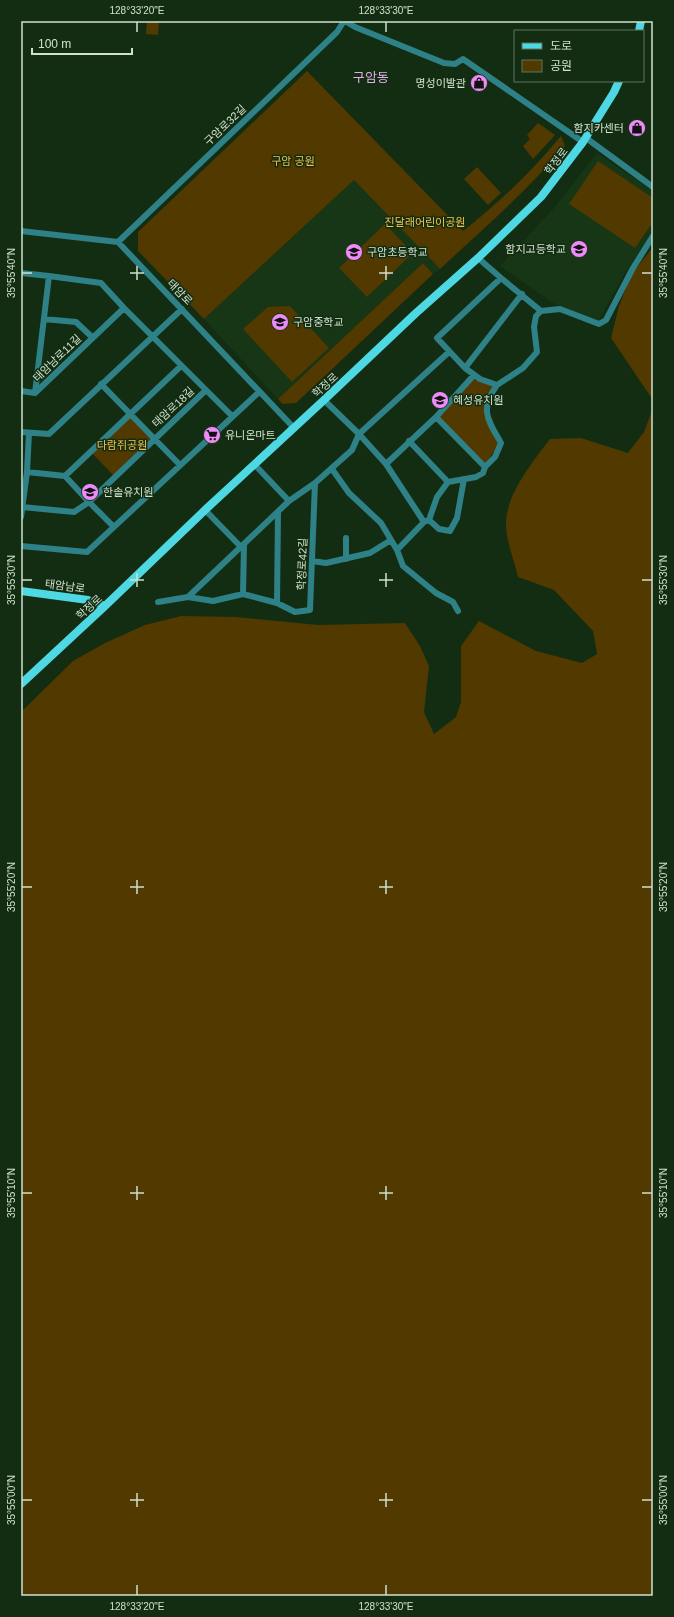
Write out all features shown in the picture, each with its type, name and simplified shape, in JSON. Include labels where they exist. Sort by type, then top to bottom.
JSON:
[{"type":"main road","name":"학정로","points":[[21,684],[254,464],[541,198],[584,140],[614,92],[619,82]]},
{"type":"main road","name":"태암남로","points":[[21,591],[88,600],[105,606]]},
{"type":"street","points":[[344,21],[444,63],[455,64],[463,59],[653,187]]},
{"type":"street","name":"구암로32길","points":[[118,242],[337,32],[344,21]]},
{"type":"street","points":[[21,230],[118,242]]},
{"type":"street","points":[[397,550],[427,521],[437,497],[448,482],[476,477],[483,473],[485,467],[495,457],[500,443],[486,416],[487,403],[491,393],[497,385],[523,368],[537,352],[534,327],[536,316],[541,311],[560,309],[599,324],[606,320],[632,268],[653,236]]},
{"type":"street","name":"태암로","points":[[118,242],[294,428]]},
{"type":"street","points":[[478,258],[541,311]]},
{"type":"street","points":[[21,273],[49,276]]},
{"type":"street","name":"태암로18길","points":[[49,276],[101,283],[181,366],[232,416]]},
{"type":"street","name":"태암남로11길","points":[[35,393],[49,276]]},
{"type":"street","points":[[497,385],[474,375],[465,368],[437,338],[500,278]]},
{"type":"street","points":[[465,368],[522,294]]},
{"type":"street","name":"태암남로11길","points":[[35,393],[124,308]]},
{"type":"street","points":[[21,432],[49,434],[182,309]]},
{"type":"street","name":"태암남로11길","points":[[44,319],[76,322],[93,338]]},
{"type":"street","points":[[158,602],[188,597],[289,501],[332,469],[352,450],[359,434],[449,352]]},
{"type":"street","points":[[65,476],[181,366]]},
{"type":"street","points":[[386,464],[436,416],[474,375]]},
{"type":"street","points":[[101,384],[154,438]]},
{"type":"street","name":"태암로18길","points":[[22,507],[74,512],[89,502],[154,438],[206,390]]},
{"type":"street","name":"태암남로11길","points":[[21,391],[35,393]]},
{"type":"street","points":[[21,546],[87,552],[259,392]]},
{"type":"street","points":[[324,400],[359,434],[386,464],[427,521],[439,528],[450,531],[457,518],[464,479]]},
{"type":"street","points":[[436,416],[485,467]]},
{"type":"street","points":[[21,517],[27,472],[29,433]]},
{"type":"street","name":"태암로18길","points":[[154,438],[180,465]]},
{"type":"street","points":[[409,441],[448,482]]},
{"type":"street","points":[[254,464],[289,501]]},
{"type":"street","points":[[332,469],[349,493],[381,523],[397,550],[403,566],[436,592],[453,602],[458,611]]},
{"type":"street","points":[[27,472],[65,476],[114,527]]},
{"type":"street","name":"학정로42길","points":[[188,597],[213,602],[243,594],[277,603],[295,612],[310,610],[315,483]]},
{"type":"street","points":[[205,510],[243,546],[243,594]]},
{"type":"street","points":[[277,603],[278,512]]},
{"type":"street","points":[[346,538],[346,559]]},
{"type":"street","points":[[312,561],[326,562],[370,553],[391,540]]},
{"type":"shaded area","name":"함지고등학교","points":[[597,153],[653,191],[653,231],[625,273],[598,322],[553,303],[500,266],[555,207]]},
{"type":"shaded area","points":[[354,180],[440,269],[433,274],[423,263],[278,399],[204,319]]},
{"type":"green space","points":[[147,21],[159,21],[158,35],[146,34]]},
{"type":"green space","name":"구암 공원","points":[[307,71],[463,231],[515,186],[539,162],[561,136],[565,146],[520,194],[440,269],[354,180],[204,319],[138,251],[138,232]]},
{"type":"green space","points":[[538,123],[555,135],[533,159],[523,146],[530,139],[527,135]]},
{"type":"green space","points":[[598,161],[653,198],[653,222],[635,248],[569,204]]},
{"type":"green space","points":[[477,167],[501,193],[488,205],[464,179]]},
{"type":"green space","points":[[385,224],[413,253],[367,297],[339,268]]},
{"type":"green space","points":[[653,247],[653,400],[611,338],[619,306],[631,275]]},
{"type":"green space","points":[[423,263],[433,274],[296,403],[283,404],[278,399]]},
{"type":"green space","points":[[290,306],[329,348],[292,382],[243,329],[268,307]]},
{"type":"green space","points":[[474,379],[495,387],[486,416],[499,443],[486,464],[438,416]]},
{"type":"green space","points":[[653,408],[653,1596],[21,1596],[21,712],[73,661],[105,643],[145,625],[181,616],[236,617],[318,625],[405,623],[420,646],[429,666],[424,712],[434,734],[456,717],[461,702],[461,646],[479,621],[536,651],[582,663],[597,654],[593,631],[554,590],[518,577],[506,532],[507,514],[510,503],[521,480],[535,458],[550,439],[581,438],[628,453],[644,432]]},
{"type":"green space","name":"다람쥐공원","points":[[130,417],[151,438],[113,475],[92,453]]},
{"type":"place","name":"명성이발관","points":[[479,83]]},
{"type":"place","name":"함지카센터","points":[[637,128]]},
{"type":"place","name":"함지고등학교","points":[[579,249]]},
{"type":"place","name":"구암초등학교","points":[[354,252]]},
{"type":"place","name":"구암중학교","points":[[280,322]]},
{"type":"place","name":"혜성유치원","points":[[440,400]]},
{"type":"place","name":"유니온마트","points":[[212,435]]},
{"type":"place","name":"한솔유치원","points":[[90,492]]},
{"type":"district","name":"구암동","points":[[371,77]]},
{"type":"park label","name":"진달래어린이공원","points":[[425,222]]}]
